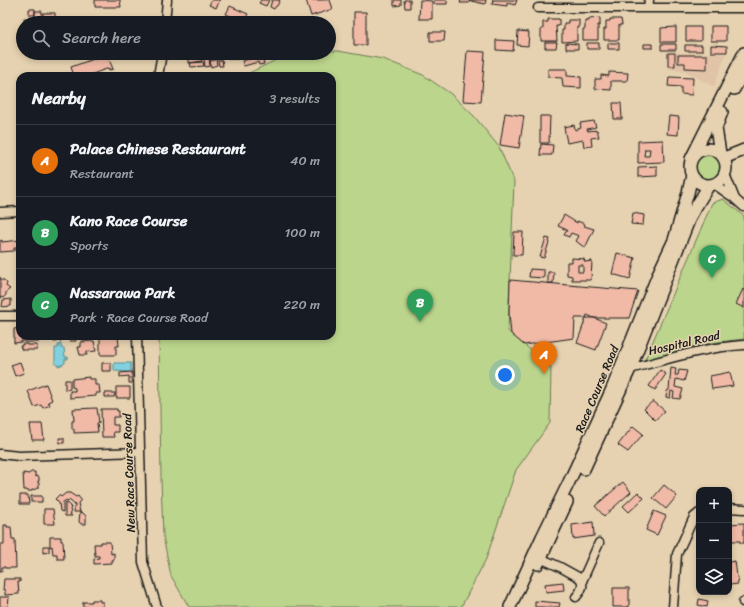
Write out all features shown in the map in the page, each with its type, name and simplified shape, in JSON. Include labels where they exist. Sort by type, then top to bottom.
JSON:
[{"type":"street","points":[[166,16],[167,0]]},
{"type":"street","points":[[538,8],[649,4],[744,8]]},
{"type":"street","points":[[744,54],[691,159],[690,164],[692,175],[696,180],[701,183],[711,185],[735,198],[744,207]]},
{"type":"street","points":[[159,72],[161,60]]},
{"type":"street","points":[[711,185],[720,180],[725,174],[726,168],[716,135],[718,122],[744,71]]},
{"type":"street","points":[[691,159],[701,150],[707,149],[714,150],[722,156]]},
{"type":"street","points":[[722,156],[744,150]]},
{"type":"street","points":[[725,174],[735,198]]},
{"type":"street","name":"Race Course Road","points":[[510,607],[542,537],[576,469],[612,389],[659,272],[674,240],[692,175]]},
{"type":"street","name":"Race Course Road","points":[[519,607],[540,558],[603,429],[630,369],[691,215],[711,185]]},
{"type":"street","points":[[0,212],[16,211]]},
{"type":"street","points":[[0,316],[16,316]]},
{"type":"street","name":"New Race Course Road","points":[[137,340],[143,562],[157,607]]},
{"type":"street","name":"Hospital Road","points":[[630,369],[669,358],[720,347],[744,345]]},
{"type":"street","points":[[0,454],[19,456],[140,452]]},
{"type":"street","points":[[732,508],[744,509]]},
{"type":"street","points":[[673,607],[677,554],[696,515]]},
{"type":"street","points":[[576,597],[581,590],[582,581],[599,543]]},
{"type":"street","points":[[540,558],[577,575],[582,581]]},
{"type":"shaded area","points":[[667,52],[726,54],[714,87],[685,71],[667,69]]},
{"type":"green space","points":[[336,51],[338,51],[383,59],[423,75],[451,94],[474,116],[499,147],[514,182],[508,331],[551,367],[550,423],[516,470],[486,559],[461,607],[189,607],[171,576],[163,536],[159,340],[336,340],[336,72],[251,72],[276,60],[336,60]]},
{"type":"green space","points":[[708,153],[718,157],[722,167],[718,177],[708,181],[698,177],[694,167],[698,157]]},
{"type":"green space","points":[[723,199],[744,216],[744,339],[702,344],[644,362],[712,203]]},
{"type":"water","points":[[61,344],[61,348],[64,348],[65,357],[68,357],[68,359],[65,359],[65,363],[59,366],[55,363],[55,348],[58,348],[58,345]]},
{"type":"water","points":[[114,363],[131,363],[131,372],[114,371]]},
{"type":"building","points":[[95,0],[120,0],[121,7],[95,7]]},
{"type":"building","points":[[212,0],[220,0],[216,8],[209,5]]},
{"type":"building","points":[[261,0],[269,0],[266,6],[259,3]]},
{"type":"building","points":[[272,0],[280,0],[274,9],[270,7]]},
{"type":"building","points":[[306,0],[330,0],[333,9],[311,16]]},
{"type":"building","points":[[394,0],[401,0],[401,5],[394,6]]},
{"type":"building","points":[[404,0],[410,0],[410,8],[405,8]]},
{"type":"building","points":[[420,0],[432,1],[432,19],[419,19]]},
{"type":"building","points":[[434,0],[447,0],[447,4],[434,4]]},
{"type":"building","points":[[461,0],[470,0],[469,3],[460,3]]},
{"type":"building","points":[[471,0],[486,0],[485,4]]},
{"type":"building","points":[[493,0],[517,0],[515,5],[507,3],[507,6],[492,4]]},
{"type":"building","points":[[230,6],[248,14],[247,16],[231,16],[226,14]]},
{"type":"building","points":[[29,9],[35,9],[35,15],[29,15]]},
{"type":"building","points":[[35,11],[42,11],[42,16],[35,16]]},
{"type":"building","points":[[354,12],[366,12],[366,45],[354,45]]},
{"type":"building","points":[[43,13],[55,13],[55,16],[43,16]]},
{"type":"building","points":[[600,18],[600,25],[598,25],[598,40],[583,40],[585,21]]},
{"type":"building","points":[[548,19],[559,19],[559,26],[556,26],[557,41],[541,41],[541,29],[543,29],[543,22],[548,22]]},
{"type":"building","points":[[610,19],[621,19],[622,25],[619,25],[619,40],[604,40],[606,21],[610,21]]},
{"type":"building","points":[[568,20],[579,20],[579,27],[577,27],[577,41],[562,42],[562,30],[564,30],[564,23],[568,23]]},
{"type":"building","points":[[711,26],[726,26],[726,41],[711,41]]},
{"type":"building","points":[[676,27],[676,42],[661,42],[661,28]]},
{"type":"building","points":[[686,27],[701,27],[701,41],[686,41]]},
{"type":"building","points":[[518,31],[529,32],[528,46],[517,45]]},
{"type":"building","points":[[430,32],[445,32],[444,41],[430,41]]},
{"type":"building","points":[[496,40],[514,41],[513,51],[496,50]]},
{"type":"building","points":[[545,42],[557,42],[556,48],[545,48]]},
{"type":"building","points":[[566,43],[578,44],[578,49],[566,49]]},
{"type":"building","points":[[587,43],[599,43],[599,49],[587,49]]},
{"type":"building","points":[[608,43],[619,43],[619,49],[608,49]]},
{"type":"building","points":[[644,44],[653,44],[653,48],[644,48]]},
{"type":"building","points":[[661,44],[676,44],[676,50],[661,50]]},
{"type":"building","points":[[685,45],[702,45],[702,51],[685,51]]},
{"type":"building","points":[[711,45],[727,46],[727,52],[711,52]]},
{"type":"building","points":[[467,51],[485,52],[481,102],[463,101]]},
{"type":"building","points":[[668,53],[675,53],[675,66],[668,66]]},
{"type":"building","points":[[678,55],[707,55],[707,69],[685,68],[685,63],[678,63]]},
{"type":"building","points":[[90,60],[109,60],[113,69],[109,70],[109,68],[98,72],[73,72],[71,67]]},
{"type":"building","points":[[189,60],[202,60],[202,61],[189,63]]},
{"type":"building","points":[[204,60],[209,60],[210,66],[205,67]]},
{"type":"building","points":[[210,60],[216,60],[217,65],[211,67]]},
{"type":"building","points":[[218,60],[222,60],[223,66],[219,66]]},
{"type":"building","points":[[263,60],[264,64],[259,65],[258,62],[244,66],[242,61]]},
{"type":"building","points":[[203,62],[204,66],[191,67],[190,63]]},
{"type":"building","points":[[548,69],[567,69],[567,76],[581,77],[581,88],[563,87],[562,78],[548,77]]},
{"type":"building","points":[[609,72],[628,73],[627,81],[611,81],[611,90],[595,89],[595,79],[601,79],[601,75],[609,76]]},
{"type":"building","points":[[669,77],[693,78],[692,95],[681,94],[681,87],[668,86]]},
{"type":"building","points":[[613,103],[621,103],[622,119],[614,119]]},
{"type":"building","points":[[505,113],[524,116],[519,148],[500,145]]},
{"type":"building","points":[[540,116],[550,116],[549,143],[540,143]]},
{"type":"building","points":[[669,116],[679,117],[678,135],[667,134]]},
{"type":"building","points":[[594,121],[596,127],[587,129],[588,131],[597,130],[599,137],[591,138],[592,146],[584,147],[583,140],[567,143],[564,127],[574,125],[575,130],[581,128],[580,123]]},
{"type":"building","points":[[663,140],[664,162],[638,163],[638,141]],"holes":[[[645,149],[650,149],[649,156],[644,156]]]},
{"type":"building","points":[[541,144],[553,145],[552,155],[540,155]]},
{"type":"building","points":[[657,166],[657,176],[638,177],[638,167]]},
{"type":"building","points":[[633,213],[644,215],[643,225],[631,224]]},
{"type":"building","points":[[564,215],[577,223],[577,221],[585,224],[584,226],[594,229],[585,248],[576,241],[579,236],[571,233],[569,237],[564,235],[567,230],[558,226]]},
{"type":"building","points":[[514,232],[523,232],[522,255],[513,255]]},
{"type":"building","points":[[546,238],[550,239],[544,258],[540,257]]},
{"type":"building","points":[[16,240],[16,248],[14,248],[14,251],[0,252],[0,241]]},
{"type":"building","points":[[617,253],[635,258],[630,279],[612,274]]},
{"type":"building","points":[[572,258],[584,259],[585,262],[592,261],[591,280],[572,280],[572,276],[567,275],[567,262],[572,262]],"holes":[[[578,265],[583,265],[583,272],[578,272]]]},
{"type":"building","points":[[530,269],[544,270],[544,278],[529,277]]},
{"type":"building","points":[[548,272],[554,272],[553,283],[548,283]]},
{"type":"building","points":[[0,277],[1,280],[4,280],[7,283],[6,286],[10,289],[6,292],[6,295],[3,298],[1,297],[0,299]]},
{"type":"building","points":[[510,280],[638,291],[629,318],[575,318],[574,338],[524,345],[511,334],[509,313]]},
{"type":"building","points":[[743,289],[744,290],[744,308],[736,304]]},
{"type":"building","points":[[11,299],[11,306],[2,307],[3,300]]},
{"type":"building","points":[[587,315],[606,323],[596,350],[577,343]]},
{"type":"building","points":[[14,329],[16,329],[16,340],[22,340],[22,342],[14,343]]},
{"type":"building","points":[[24,340],[39,340],[39,342],[24,342]]},
{"type":"building","points":[[54,340],[61,340],[61,341],[54,342]]},
{"type":"building","points":[[100,340],[118,340],[119,346],[116,346],[116,355],[100,355]]},
{"type":"building","points":[[94,341],[96,351],[87,352],[87,355],[80,355],[78,347],[81,347],[81,342]]},
{"type":"building","points":[[22,344],[37,345],[37,350],[22,350],[20,346],[22,346]]},
{"type":"building","points":[[20,362],[24,373],[15,376],[11,365]]},
{"type":"building","points":[[102,363],[111,363],[111,371],[102,371]]},
{"type":"building","points":[[671,368],[676,369],[675,375],[678,375],[679,370],[687,371],[684,381],[676,379],[675,387],[683,389],[680,399],[673,398],[674,392],[671,391],[670,398],[666,397],[667,391],[669,390]]},
{"type":"building","points":[[660,370],[666,374],[655,390],[649,386]]},
{"type":"building","points":[[132,372],[132,383],[129,383],[129,376],[120,377],[120,373]]},
{"type":"building","points":[[730,372],[733,386],[712,389],[710,376]]},
{"type":"building","points":[[89,377],[89,379],[95,379],[95,385],[99,385],[100,393],[96,393],[96,396],[70,398],[70,391],[75,391],[75,388],[72,387],[72,379]]},
{"type":"building","points":[[65,380],[70,380],[70,389],[65,390]]},
{"type":"building","points":[[46,384],[52,400],[48,402],[50,405],[43,408],[41,405],[34,407],[28,391]]},
{"type":"building","points":[[116,387],[130,387],[130,398],[116,398]]},
{"type":"building","points":[[105,393],[115,394],[114,397],[105,397]]},
{"type":"building","points":[[653,401],[665,411],[655,420],[644,409]]},
{"type":"building","points":[[97,408],[99,423],[97,423],[98,432],[74,433],[74,429],[72,429],[72,421],[74,421],[73,409]]},
{"type":"building","points":[[101,409],[117,409],[117,411],[119,411],[119,417],[113,417],[113,425],[118,425],[118,432],[113,432],[114,437],[102,437]]},
{"type":"building","points":[[30,424],[42,424],[44,440],[32,440]]},
{"type":"building","points":[[633,426],[643,434],[628,452],[618,445]]},
{"type":"building","points":[[59,438],[64,438],[64,443],[60,443]]},
{"type":"building","points":[[31,472],[35,472],[35,476],[39,477],[39,488],[32,491],[27,491],[24,490],[23,473],[29,474]]},
{"type":"building","points":[[623,482],[631,492],[604,516],[595,506]]},
{"type":"building","points":[[664,485],[677,496],[666,509],[653,498]]},
{"type":"building","points":[[638,492],[644,498],[629,512],[623,506]]},
{"type":"building","points":[[66,493],[70,493],[76,497],[78,496],[81,500],[78,503],[80,512],[74,512],[75,505],[69,500],[67,502],[67,500],[63,502],[63,512],[60,511],[59,503],[55,499],[59,495],[61,497]]},
{"type":"building","points":[[20,495],[28,495],[29,504],[20,504]]},
{"type":"building","points":[[31,496],[42,496],[42,502],[31,502]]},
{"type":"building","points":[[65,503],[69,504],[71,507],[70,514],[72,516],[65,516]]},
{"type":"building","points":[[44,509],[53,509],[55,524],[44,524]]},
{"type":"building","points":[[654,511],[666,516],[657,535],[646,530]]},
{"type":"building","points":[[80,512],[86,516],[86,524],[81,524],[79,522]]},
{"type":"building","points":[[593,522],[594,536],[573,539],[572,525]]},
{"type":"building","points":[[744,523],[744,543],[740,543],[740,541],[732,541],[732,524]]},
{"type":"building","points":[[4,525],[11,527],[12,539],[15,539],[16,568],[2,567],[2,571],[0,571],[0,544],[4,544]]},
{"type":"building","points":[[50,537],[61,537],[61,541],[63,541],[64,559],[57,559],[57,554],[53,554],[52,546],[50,547]]},
{"type":"building","points":[[101,542],[110,542],[111,554],[114,553],[114,560],[112,560],[112,563],[94,564],[94,559],[99,558],[99,556],[95,556],[94,544],[101,544]]},
{"type":"building","points":[[43,546],[49,546],[49,552],[43,553]]},
{"type":"building","points":[[735,561],[738,584],[732,585],[732,562]]},
{"type":"building","points":[[4,579],[20,579],[20,582],[18,582],[19,594],[5,595],[5,590],[3,590]]},
{"type":"building","points":[[563,582],[564,590],[546,592],[545,584]]},
{"type":"building","points":[[613,588],[629,588],[629,607],[613,607]]},
{"type":"building","points":[[0,597],[9,597],[8,607],[0,607]]},
{"type":"building","points":[[699,599],[708,601],[707,607],[698,605]]},
{"type":"building","points":[[92,600],[100,600],[100,602],[103,602],[103,607],[83,607],[83,602],[92,602]]},
{"type":"building","points":[[535,601],[560,603],[559,607],[535,607]]},
{"type":"place","name":"Nassarawa Park","points":[[712,278]]},
{"type":"place","name":"Kano Race Course","points":[[420,322]]},
{"type":"place","name":"Palace Chinese Restaurant","points":[[544,374]]}]
